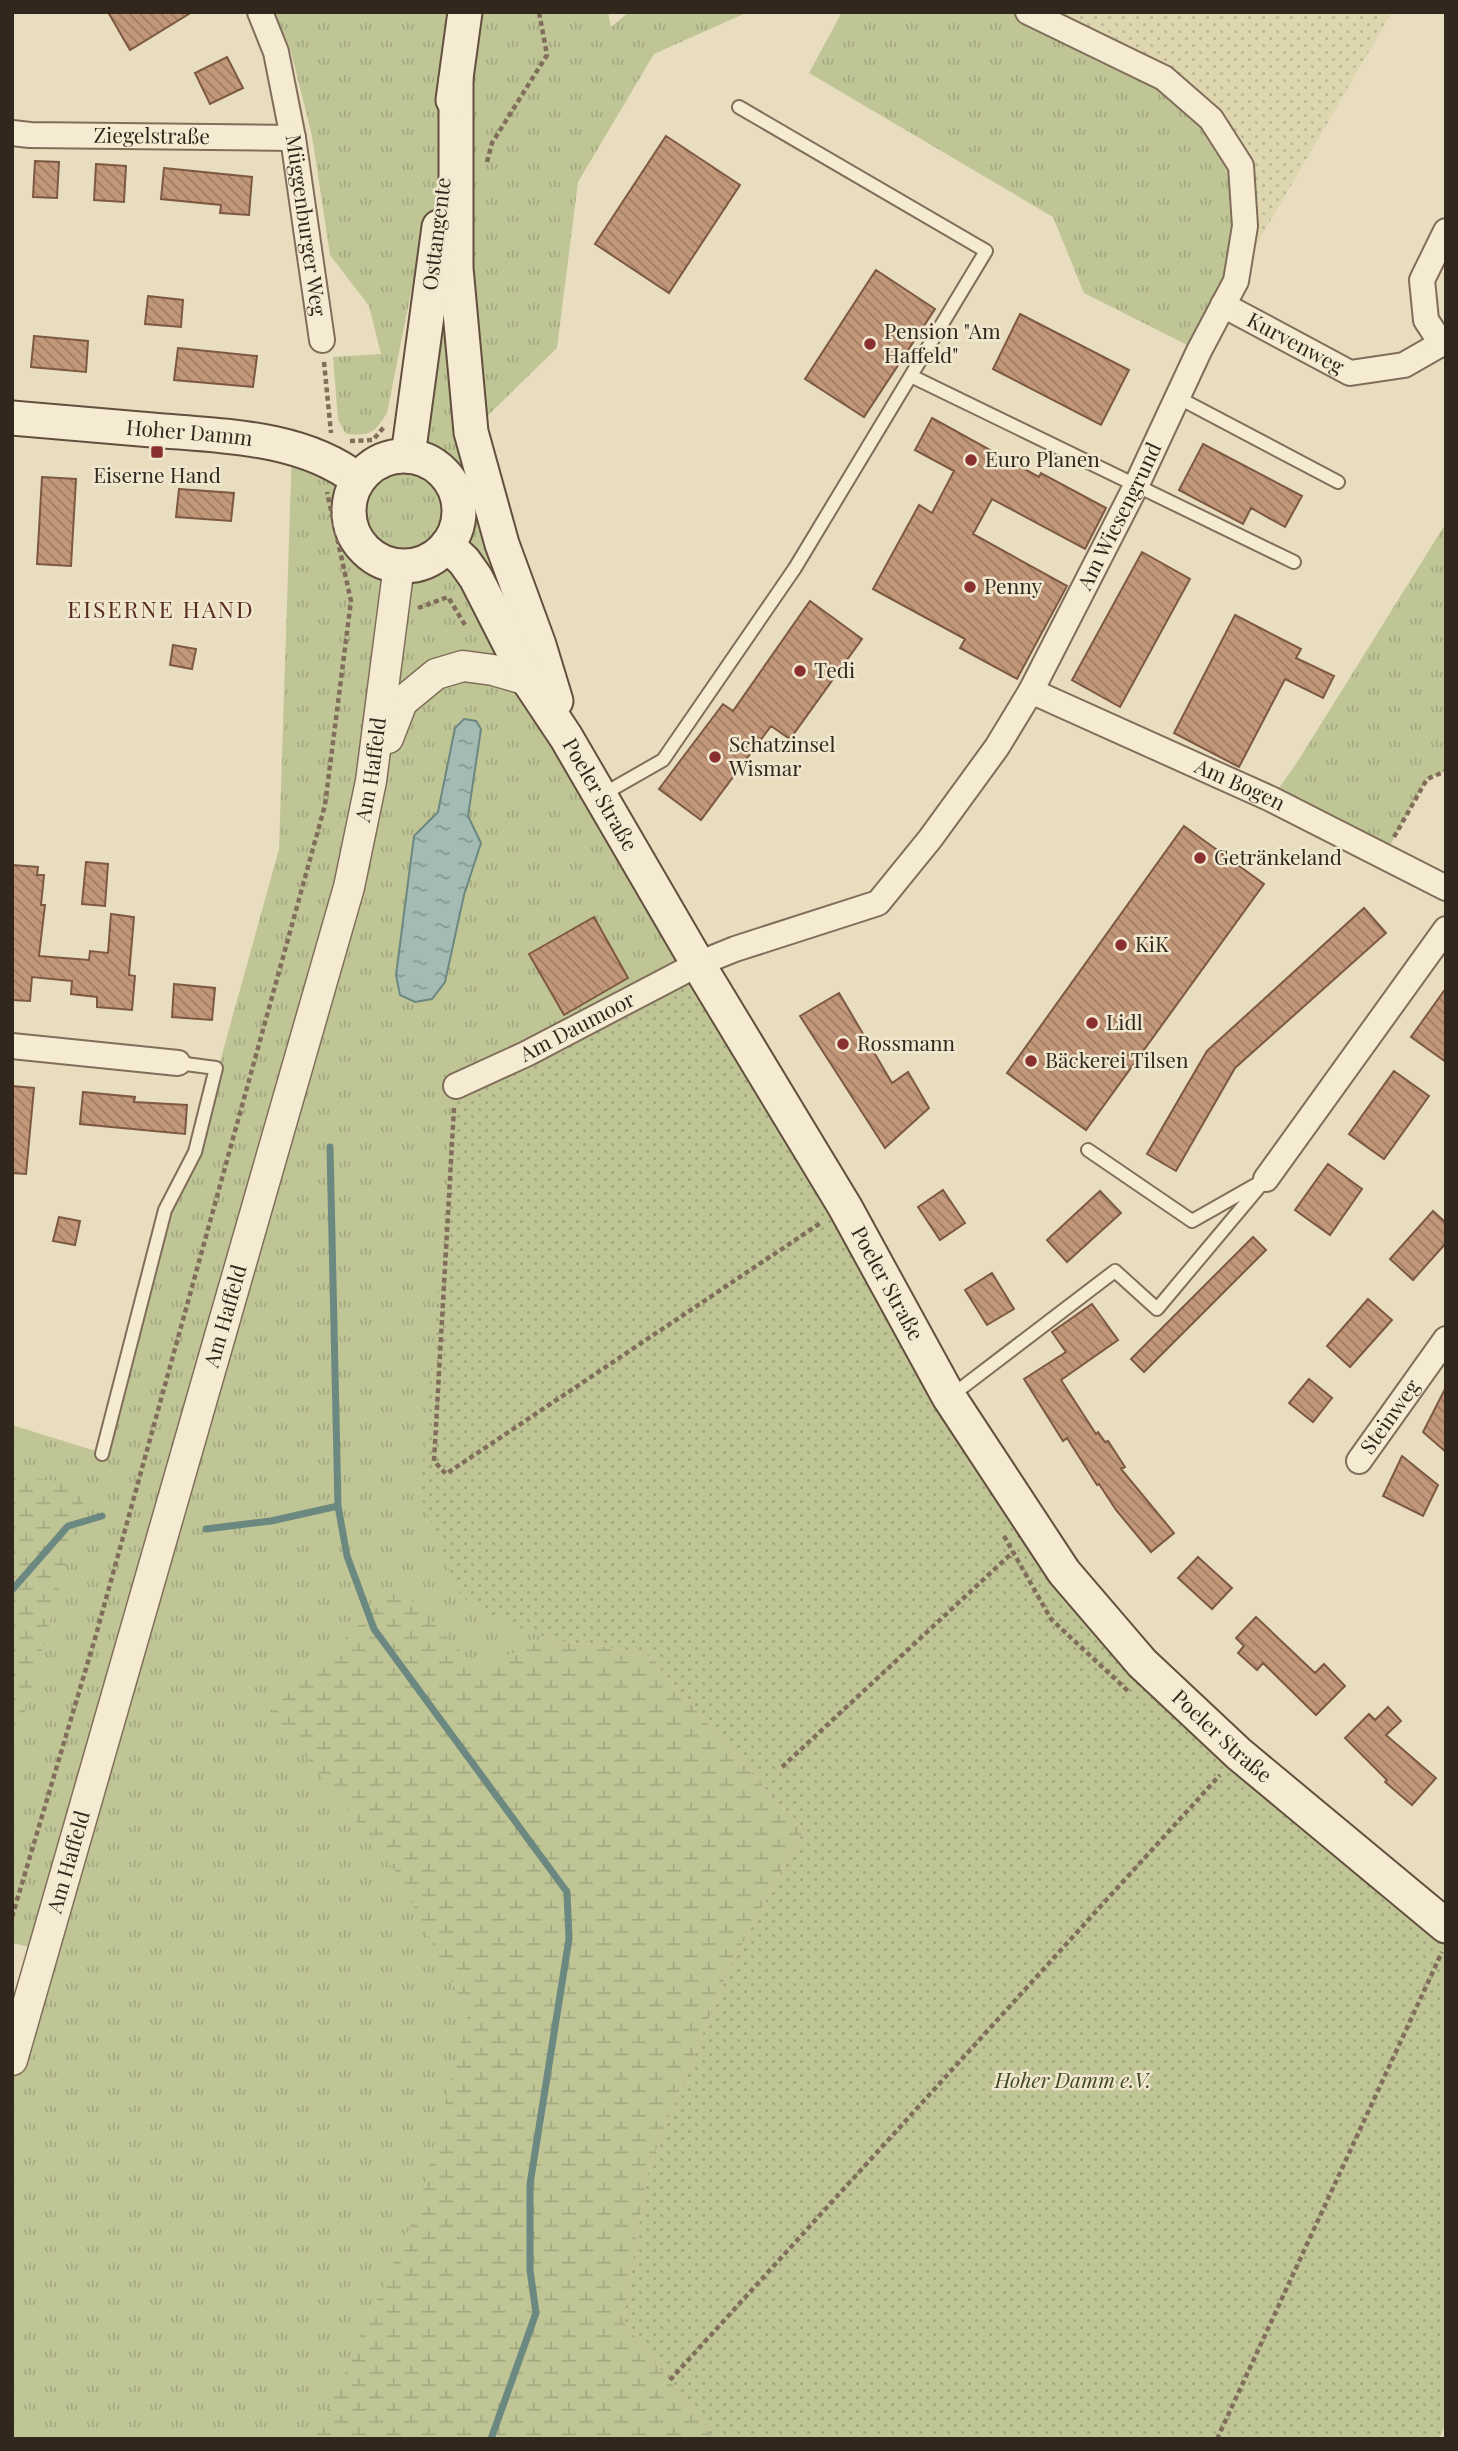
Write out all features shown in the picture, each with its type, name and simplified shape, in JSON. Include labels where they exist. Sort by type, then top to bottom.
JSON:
[{"type":"main road","name":"Osttangente","points":[[408,456],[465,12]]},
{"type":"main road","points":[[456,80],[456,268],[471,432],[502,544],[539,645],[566,737]]},
{"type":"main road","name":"Hoher Damm","points":[[12,418],[226,436],[292,448],[332,463],[358,480]]},
{"type":"main road","points":[[408,456],[422,458],[438,467],[450,480],[458,497],[459,515],[455,533],[447,545],[430,559],[413,566],[377,559],[363,548],[353,533],[349,515],[351,497],[358,480],[370,467],[386,458],[408,456]]},
{"type":"main road","name":"Poeler Straße","points":[[447,545],[464,561],[476,578],[528,680],[566,737],[698,964],[845,1207],[949,1397],[1064,1572],[1142,1662],[1239,1754],[1446,1926]]},
{"type":"street","name":"Müggenburger Weg","points":[[260,12],[276,52],[293,138],[322,340]]},
{"type":"street","name":"Am Wiesengrund","points":[[698,964],[735,949],[878,903],[930,839],[998,747],[1031,691],[1137,484],[1177,397],[1236,281],[1245,226],[1241,166],[1211,119],[1164,78],[1028,12]]},
{"type":"street","name":"Ziegelstraße","points":[[12,133],[293,138]]},
{"type":"street","points":[[1443,342],[1426,320],[1422,280],[1446,231]]},
{"type":"street","name":"Kurvenweg","points":[[1223,305],[1350,373],[1404,365],[1443,342]]},
{"type":"street","name":"Am Haffeld","points":[[12,2060],[349,887],[371,781],[399,565]]},
{"type":"street","points":[[371,781],[402,702],[436,674],[463,666],[493,670],[528,680]]},
{"type":"street","name":"Am Bogen","points":[[1031,691],[1271,799],[1446,888]]},
{"type":"street","points":[[1266,1179],[1446,929]]},
{"type":"street","name":"Am Daumoor","points":[[456,1086],[526,1055],[698,964]]},
{"type":"street","points":[[12,1046],[178,1063]]},
{"type":"street","name":"Steinweg","points":[[1359,1461],[1446,1339]]},
{"type":"lane","points":[[600,796],[663,760],[794,568],[986,251],[739,107]]},
{"type":"lane","points":[[911,376],[1294,562]]},
{"type":"lane","points":[[1177,397],[1338,482]]},
{"type":"lane","points":[[102,1454],[165,1210],[195,1152],[216,1069],[178,1063]]},
{"type":"lane","points":[[1088,1150],[1192,1221],[1266,1179]]},
{"type":"lane","points":[[949,1397],[1115,1271],[1157,1309],[1266,1179]]},
{"type":"path","points":[[486,172],[492,143],[547,55],[539,12]]},
{"type":"path","name":"Müggenburger Weg","points":[[322,340],[332,441]]},
{"type":"path","points":[[345,441],[373,440],[389,420]]},
{"type":"path","points":[[12,1917],[96,1635],[325,805],[351,601],[327,492],[320,486]]},
{"type":"path","points":[[416,610],[448,597]]},
{"type":"path","points":[[1384,856],[1427,779],[1446,771]]},
{"type":"path","points":[[456,1086],[434,1461],[446,1474],[845,1207]]},
{"type":"path","points":[[782,1767],[1013,1552]]},
{"type":"path","points":[[670,2380],[1239,1754]]},
{"type":"path","points":[[1217,2439],[1446,1945]]},
{"type":"shaded area","points":[[1028,12],[1392,12],[1236,280]]},
{"type":"green space","points":[[274,12],[608,12],[611,27],[629,12],[748,12],[654,54],[578,182],[557,348],[471,432],[566,737],[698,964],[547,1639],[646,1653],[803,1831],[728,1971],[648,2170],[623,2321],[715,2439],[12,2439],[12,2060],[42,1950],[12,1943],[12,1425],[102,1453],[165,1210],[195,1152],[279,849],[292,448],[357,467],[381,453],[409,450],[421,242],[387,413],[371,432],[361,435],[346,434],[338,420],[333,357],[381,354],[369,306],[330,255],[312,136],[290,48]]},
{"type":"green space","points":[[842,12],[1028,12],[1164,78],[1241,166],[1245,226],[1199,351],[1084,293],[1053,217],[809,73]]},
{"type":"green space","points":[[1446,523],[1446,771],[1427,779],[1384,856],[1271,799],[1296,764]]},
{"type":"green space","name":"Hoher Damm e.V.","points":[[698,964],[1064,1572],[1446,1926],[1446,2423],[1439,2439],[715,2439],[623,2321],[648,2170],[728,1971],[803,1831],[646,1653],[547,1639],[503,1621],[460,1596],[420,1494],[456,1086]]},
{"type":"green space","points":[[12,1475],[88,1485],[12,1758]]},
{"type":"green space","points":[[398,1587],[477,1668],[547,1639],[646,1653],[803,1831],[728,1971],[648,2170],[623,2321],[715,2439],[315,2439],[418,2209],[468,2014],[396,1872],[270,1711]]},
{"type":"water","points":[[464,719],[476,721],[481,729],[468,816],[481,843],[464,895],[445,982],[432,999],[415,1002],[400,995],[396,975],[414,836],[438,812],[455,728]]},
{"type":"building","points":[[108,12],[192,12],[130,50]]},
{"type":"building","points":[[227,57],[243,88],[210,104],[195,73]]},
{"type":"building","points":[[666,136],[740,185],[669,293],[595,244]]},
{"type":"building","points":[[35,161],[59,162],[57,198],[33,197]]},
{"type":"building","points":[[96,164],[126,166],[124,202],[94,200]]},
{"type":"building","points":[[164,168],[252,177],[249,215],[220,213],[221,205],[161,199]]},
{"type":"building","name":"Pension \"Am Haffeld\"","points":[[876,270],[935,309],[864,417],[805,379]]},
{"type":"building","points":[[148,296],[183,300],[181,327],[145,324]]},
{"type":"building","points":[[1020,314],[1129,370],[1101,425],[993,369]]},
{"type":"building","points":[[34,336],[88,341],[86,372],[31,367]]},
{"type":"building","points":[[178,348],[257,356],[253,387],[174,380]]},
{"type":"building","name":"Penny","points":[[932,418],[1039,477],[1041,473],[1106,508],[1085,549],[992,499],[973,534],[1067,586],[1017,679],[960,648],[965,639],[873,589],[919,505],[932,513],[954,471],[915,450]]},
{"type":"building","points":[[1203,444],[1302,496],[1285,527],[1251,508],[1243,524],[1179,490]]},
{"type":"building","points":[[42,477],[76,479],[71,566],[37,564]]},
{"type":"building","points":[[179,489],[234,493],[231,521],[176,517]]},
{"type":"building","points":[[1142,552],[1190,579],[1120,707],[1072,680]]},
{"type":"building","points":[[810,601],[862,639],[790,739],[771,726],[701,820],[659,789],[723,704],[733,711]]},
{"type":"building","points":[[1235,615],[1301,649],[1296,658],[1334,676],[1323,698],[1285,679],[1239,767],[1174,733]]},
{"type":"building","points":[[173,645],[196,649],[192,669],[170,665]]},
{"type":"building","points":[[1184,826],[1264,884],[1086,1130],[1007,1073]]},
{"type":"building","points":[[86,862],[108,864],[105,906],[82,904]]},
{"type":"building","points":[[12,865],[38,867],[37,875],[44,875],[41,905],[45,905],[39,956],[89,960],[90,951],[108,953],[111,914],[134,917],[129,975],[135,976],[132,1010],[97,1007],[97,997],[71,994],[72,981],[32,977],[30,1001],[12,1000]]},
{"type":"building","points":[[1364,908],[1386,933],[1235,1068],[1176,1171],[1147,1154],[1207,1051]]},
{"type":"building","points":[[594,917],[628,978],[564,1015],[529,954]]},
{"type":"building","points":[[174,984],[215,988],[212,1020],[172,1017]]},
{"type":"building","points":[[1446,988],[1446,1062],[1411,1037]]},
{"type":"building","name":"Rossmann","points":[[839,993],[892,1083],[908,1072],[929,1108],[885,1148],[800,1016]]},
{"type":"building","points":[[1394,1071],[1429,1096],[1384,1159],[1349,1134]]},
{"type":"building","points":[[12,1086],[34,1088],[26,1174],[12,1173]]},
{"type":"building","points":[[83,1092],[135,1097],[134,1102],[187,1105],[185,1134],[80,1124]]},
{"type":"building","points":[[1328,1164],[1362,1189],[1330,1235],[1295,1210]]},
{"type":"building","points":[[943,1190],[965,1223],[940,1240],[918,1207]]},
{"type":"building","points":[[1100,1191],[1121,1213],[1067,1262],[1047,1240]]},
{"type":"building","points":[[1433,1211],[1446,1223],[1446,1243],[1413,1280],[1390,1259]]},
{"type":"building","points":[[59,1217],[80,1221],[75,1245],[53,1241]]},
{"type":"building","points":[[1253,1237],[1266,1250],[1144,1372],[1131,1359]]},
{"type":"building","points":[[992,1273],[1014,1309],[987,1325],[965,1290]]},
{"type":"building","points":[[1368,1299],[1392,1320],[1350,1367],[1327,1346]]},
{"type":"building","points":[[1092,1304],[1118,1340],[1061,1380],[1096,1434],[1098,1432],[1105,1442],[1108,1441],[1125,1467],[1121,1469],[1174,1533],[1151,1552],[1116,1510],[1099,1484],[1097,1485],[1067,1438],[1063,1441],[1024,1379],[1066,1352],[1052,1332]]},
{"type":"building","points":[[1309,1379],[1332,1398],[1313,1422],[1289,1403]]},
{"type":"building","points":[[1446,1387],[1446,1452],[1423,1432]]},
{"type":"building","points":[[1402,1456],[1438,1485],[1423,1516],[1383,1496]]},
{"type":"building","points":[[1198,1557],[1232,1588],[1212,1609],[1178,1578]]},
{"type":"building","points":[[1256,1617],[1315,1673],[1324,1664],[1345,1686],[1316,1715],[1263,1663],[1257,1670],[1238,1653],[1244,1646],[1236,1638]]},
{"type":"building","points":[[1388,1707],[1401,1721],[1386,1735],[1436,1778],[1412,1805],[1385,1782],[1387,1780],[1345,1738],[1369,1714],[1375,1720]]},
{"type":"waterway","points":[[330,1147],[338,1506],[347,1556],[374,1629],[567,1892],[569,1939],[530,2184],[530,2270],[536,2313],[491,2439]]},
{"type":"waterway","points":[[206,1529],[271,1521],[338,1506]]},
{"type":"waterway","points":[[12,1590],[68,1526],[102,1516]]},
{"type":"place","name":"Pension \"Am Haffeld\"","points":[[870,344]]},
{"type":"place","name":"Eiserne Hand","points":[[157,452]]},
{"type":"place","name":"Euro Planen","points":[[971,460]]},
{"type":"place","name":"Penny","points":[[970,587]]},
{"type":"place","name":"Tedi","points":[[800,671]]},
{"type":"place","name":"Schatzinsel Wismar","points":[[715,757]]},
{"type":"place","name":"Getränkeland","points":[[1200,858]]},
{"type":"place","name":"KiK","points":[[1121,945]]},
{"type":"place","name":"Lidl","points":[[1092,1023]]},
{"type":"place","name":"Rossmann","points":[[843,1044]]},
{"type":"place","name":"Bäckerei Tilsen","points":[[1031,1061]]},
{"type":"district","name":"EISERNE HAND","points":[[161,610]]}]
